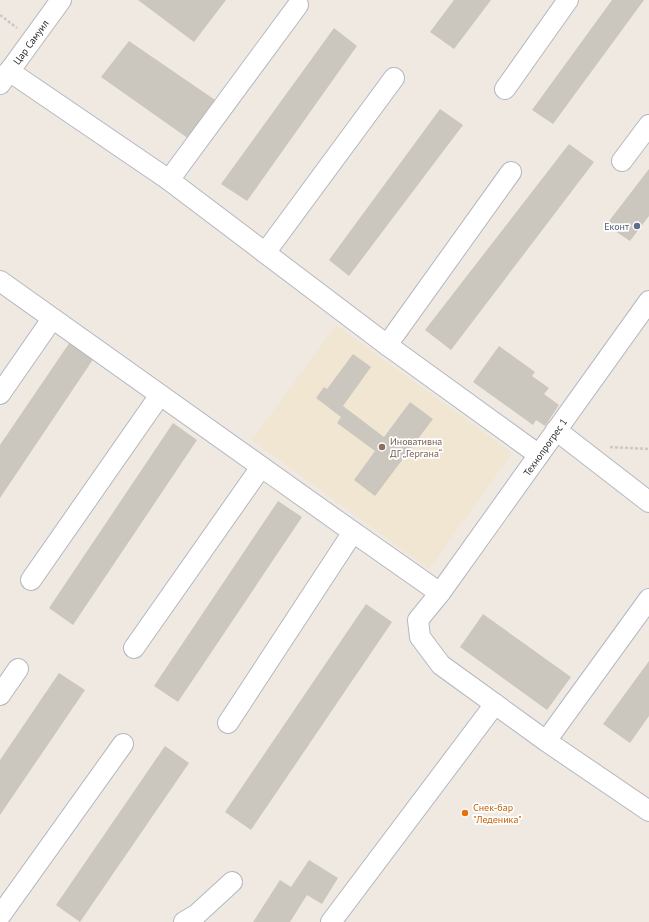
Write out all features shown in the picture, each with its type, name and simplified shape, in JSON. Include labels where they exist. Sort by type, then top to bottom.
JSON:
[{"type":"street","name":"Цар Самуил","points":[[5,78],[61,0]]},
{"type":"street","points":[[505,89],[568,0]]},
{"type":"street","points":[[169,180],[298,5]]},
{"type":"street","points":[[5,78],[169,180],[387,346],[540,454]]},
{"type":"street","points":[[265,253],[394,78]]},
{"type":"street","points":[[622,161],[649,125]]},
{"type":"street","points":[[387,346],[511,172]]},
{"type":"street","points":[[0,281],[261,467],[440,592]]},
{"type":"street","name":"Технопрогрес 1","points":[[649,301],[540,454],[418,620],[420,638],[441,665],[546,741],[649,811]]},
{"type":"street","points":[[0,394],[52,318]]},
{"type":"street","points":[[31,580],[160,395]]},
{"type":"street","points":[[556,430],[649,502]]},
{"type":"street","points":[[134,648],[261,467]]},
{"type":"street","points":[[228,723],[353,532]]},
{"type":"street","points":[[546,741],[649,599]]},
{"type":"street","points":[[0,695],[18,669]]},
{"type":"street","points":[[331,922],[495,704]]},
{"type":"street","points":[[7,922],[0,917],[123,744]]},
{"type":"street","points":[[184,922],[196,915],[232,882]]},
{"type":"path","points":[[605,447],[649,449]]},
{"type":"shaded area","name":"Иновативна ДГ „Гергана“","points":[[336,325],[512,453],[429,569],[252,440]]},
{"type":"building","points":[[138,0],[226,0],[194,42]]},
{"type":"building","points":[[454,0],[491,0],[454,49],[430,32]]},
{"type":"building","points":[[612,0],[644,0],[553,124],[532,110]]},
{"type":"building","points":[[334,28],[357,46],[247,201],[221,184]]},
{"type":"building","points":[[129,41],[218,102],[189,139],[101,77]]},
{"type":"building","points":[[440,109],[463,125],[349,276],[329,260]]},
{"type":"building","points":[[569,144],[594,162],[451,350],[425,330]]},
{"type":"building","points":[[649,169],[649,216],[630,241],[606,225]]},
{"type":"building","points":[[70,342],[94,358],[0,498],[0,445]]},
{"type":"building","points":[[499,346],[535,372],[532,376],[549,388],[544,394],[559,405],[545,426],[536,420],[533,425],[473,382]]},
{"type":"building","points":[[353,354],[371,367],[343,406],[384,437],[410,402],[433,419],[375,496],[354,480],[375,451],[337,423],[341,417],[316,398],[324,387],[327,389]]},
{"type":"building","points":[[173,423],[197,440],[73,625],[49,608]]},
{"type":"building","points":[[278,501],[302,517],[178,702],[154,686]]},
{"type":"building","points":[[366,604],[392,622],[251,830],[225,812]]},
{"type":"building","points":[[483,614],[571,677],[547,710],[460,647]]},
{"type":"building","points":[[649,661],[649,716],[630,743],[603,724]]},
{"type":"building","points":[[59,673],[85,690],[0,815],[0,760]]},
{"type":"building","points":[[165,746],[189,763],[80,922],[56,905]]},
{"type":"building","points":[[309,860],[338,878],[322,904],[307,895],[290,922],[253,922],[280,880],[291,887]]},
{"type":"place","name":"Еконт","points":[[637,226]]},
{"type":"place","name":"Иновативна ДГ „Гергана“","points":[[382,447]]},
{"type":"place","name":"Снек-бар \"Леденика\"","points":[[465,813]]}]
